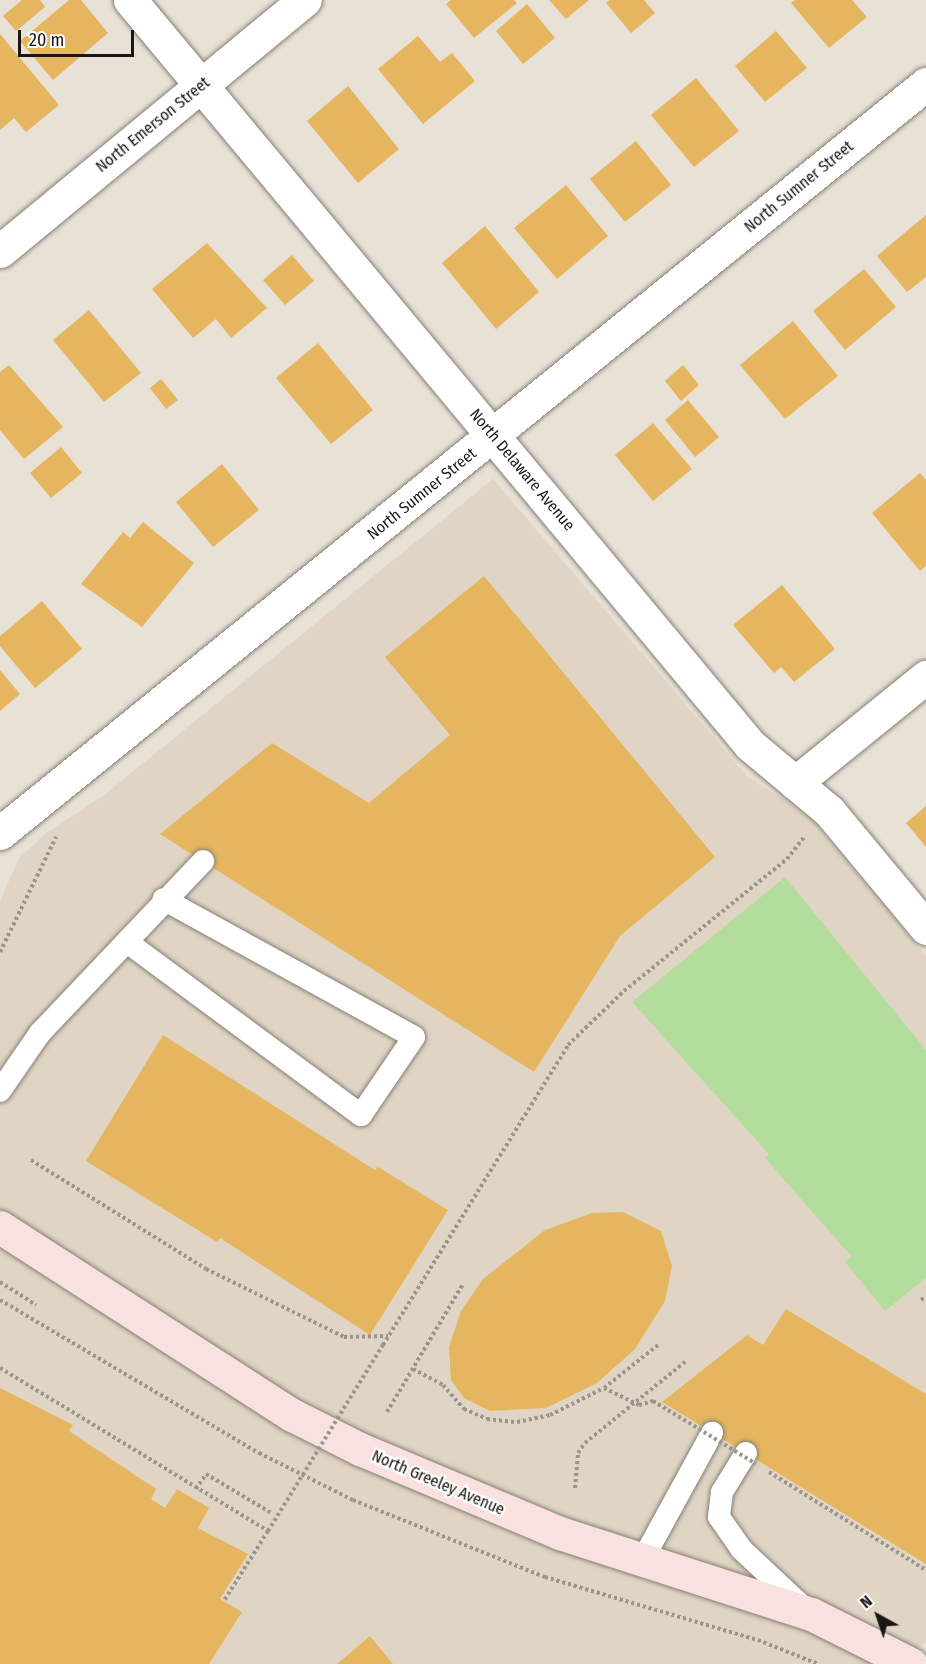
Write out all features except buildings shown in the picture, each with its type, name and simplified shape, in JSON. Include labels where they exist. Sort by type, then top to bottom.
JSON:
[{"type":"main road","name":"North Greeley Avenue","points":[[0,1227],[327,1433],[511,1514],[811,1614],[911,1664]]},
{"type":"street","name":"North Delaware Avenue","points":[[130,0],[750,745],[829,811],[926,928]]},
{"type":"street","name":"North Emerson Street","points":[[0,251],[305,0]]},
{"type":"street","name":"North Sumner Street","points":[[0,833],[494,437],[926,84]]},
{"type":"street","points":[[795,783],[926,676]]},
{"type":"lane","points":[[0,1091],[40,1033],[127,942],[163,899],[203,861]]},
{"type":"lane","points":[[127,942],[361,1115],[414,1037],[163,899]]},
{"type":"lane","points":[[644,1558],[712,1432]]},
{"type":"lane","points":[[751,1459],[718,1501],[720,1522],[741,1549],[811,1614]]},
{"type":"path","points":[[224,1601],[568,1045],[624,991],[787,859],[829,811]]},
{"type":"path","points":[[0,952],[61,831]]},
{"type":"path","points":[[31,1160],[206,1269],[344,1336],[388,1336]]},
{"type":"path","points":[[0,1282],[36,1305]]},
{"type":"path","points":[[387,1412],[463,1284]]},
{"type":"path","points":[[921,1300],[926,1296]]},
{"type":"path","points":[[413,1369],[443,1385],[464,1409],[503,1422],[549,1415],[604,1388],[658,1345]]},
{"type":"path","points":[[575,1488],[578,1454],[633,1402],[685,1362]]},
{"type":"path","points":[[0,1368],[268,1531]]},
{"type":"path","points":[[604,1388],[633,1402],[653,1401],[751,1459],[926,1570]]},
{"type":"path","points":[[196,1489],[206,1474],[273,1514]]},
{"type":"shaded area","points":[[493,479],[748,777],[807,814],[926,956],[926,1642],[899,1664],[0,1664],[0,901],[19,858],[44,835],[104,795]]},
{"type":"green space","points":[[785,877],[926,1050],[926,1278],[885,1311],[845,1262],[851,1256],[765,1158],[769,1154],[632,1002]]}]
